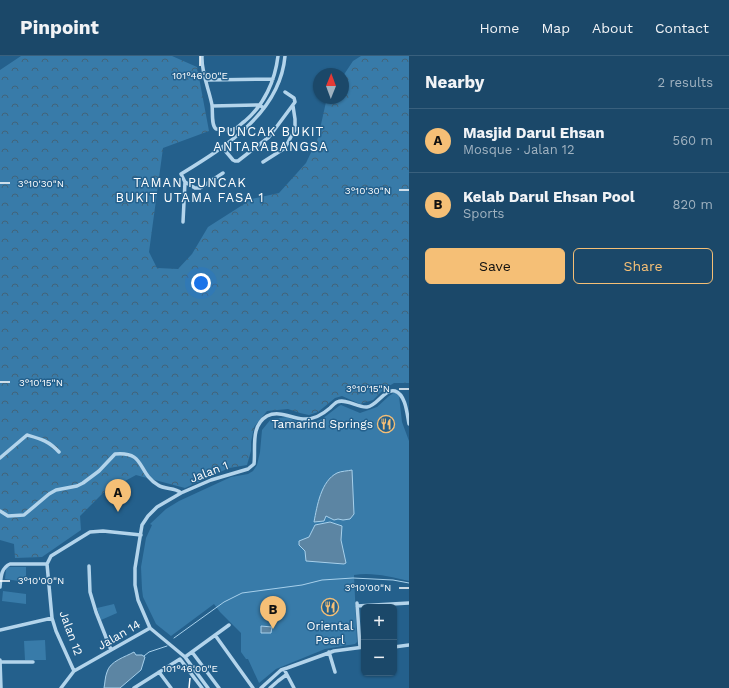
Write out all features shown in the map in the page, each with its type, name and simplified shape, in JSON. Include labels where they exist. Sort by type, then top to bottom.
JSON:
[{"type":"street","points":[[202,56],[202,64],[212,106],[214,128],[233,129],[248,118],[269,90],[278,56]]},
{"type":"street","points":[[183,222],[185,182],[181,174],[222,147],[244,129],[264,108],[280,81],[285,56]]},
{"type":"street","points":[[207,80],[273,79]]},
{"type":"street","points":[[222,147],[233,160],[238,161],[269,137],[295,102],[294,98],[285,92]]},
{"type":"street","points":[[212,106],[259,105],[264,108]]},
{"type":"street","points":[[263,162],[285,148],[294,133],[295,119],[293,106]]},
{"type":"street","points":[[185,182],[195,188],[200,188],[223,173]]},
{"type":"street","name":"Jalan 1","points":[[208,688],[185,658],[150,628],[138,600],[135,585],[135,568],[142,525],[148,516],[157,507],[181,493],[211,480],[248,469],[254,464],[254,443],[258,425],[267,416],[282,414],[302,419],[312,418],[319,416],[337,402],[341,401],[363,407],[370,406],[391,391],[401,395],[409,424]]},
{"type":"street","points":[[0,458],[27,435],[52,444],[59,452]]},
{"type":"street","points":[[0,511],[8,516],[24,515],[56,490],[77,486],[83,483],[99,471],[115,454],[129,454],[134,456],[146,474],[156,485],[178,490],[181,493]]},
{"type":"street","points":[[0,587],[3,569],[5,566],[10,564],[47,564],[51,556],[90,532],[103,531],[141,535]]},
{"type":"street","name":"Jalan 12","points":[[47,564],[52,618],[56,631],[74,671]]},
{"type":"street","points":[[89,566],[90,592],[111,650]]},
{"type":"street","points":[[361,640],[357,604],[409,603]]},
{"type":"street","points":[[0,630],[52,618]]},
{"type":"street","points":[[185,658],[229,625]]},
{"type":"street","name":"Jalan 14","points":[[61,688],[74,671],[150,628]]},
{"type":"street","points":[[215,635],[253,688]]},
{"type":"street","points":[[397,647],[409,645]]},
{"type":"street","points":[[261,688],[284,669],[328,652],[361,647]]},
{"type":"street","points":[[192,652],[218,688]]},
{"type":"street","points":[[328,652],[335,672]]},
{"type":"street","points":[[136,687],[180,659],[200,688],[205,683]]},
{"type":"street","points":[[1,688],[0,661],[33,662]]},
{"type":"street","points":[[284,669],[294,688]]},
{"type":"street","points":[[159,672],[171,688]]},
{"type":"street","points":[[270,688],[286,675]]},
{"type":"green space","points":[[21,56],[172,56],[197,67],[209,131],[163,148],[149,252],[157,268],[178,269],[192,254],[208,227],[252,199],[279,193],[306,163],[318,138],[326,104],[349,104],[348,68],[353,61],[361,56],[409,56],[409,383],[394,383],[384,389],[373,400],[360,404],[342,396],[335,398],[318,412],[309,415],[288,409],[267,411],[254,427],[251,451],[247,465],[229,468],[185,488],[136,475],[103,493],[80,516],[81,530],[42,557],[15,558],[14,544],[0,540],[0,70]]},
{"type":"green space","points":[[395,392],[399,396],[402,422],[409,441],[409,581],[375,575],[354,575],[357,642],[355,644],[325,649],[276,669],[259,683],[248,659],[246,659],[241,652],[241,633],[214,604],[171,636],[156,624],[143,597],[142,589],[141,567],[146,538],[152,525],[150,524],[166,509],[179,501],[231,477],[248,474],[253,471],[257,465],[260,452],[262,430],[271,419],[287,417],[298,422],[309,424],[322,419],[341,405],[360,413],[377,407]]},
{"type":"green space","points":[[7,567],[26,567],[26,582],[5,579]]},
{"type":"green space","points":[[3,591],[26,594],[26,604],[2,601]]},
{"type":"green space","points":[[114,604],[117,613],[101,620],[97,608]]},
{"type":"green space","points":[[45,640],[46,660],[25,660],[24,641]]},
{"type":"shaded area","points":[[352,470],[354,514],[350,519],[334,520],[326,516],[324,521],[314,522],[321,494],[327,482],[337,473]]},
{"type":"shaded area","points":[[330,522],[342,526],[341,540],[346,563],[306,561],[305,551],[299,545],[299,541],[309,537],[315,525]]},
{"type":"shaded area","points":[[261,626],[272,627],[271,633],[261,633]]},
{"type":"shaded area","points":[[134,652],[136,655],[142,655],[145,657],[141,670],[120,688],[104,688],[106,674],[111,665]]},
{"type":"waterway","points":[[174,638],[224,602],[242,593],[302,585],[322,580],[353,578],[393,580],[409,583]]},
{"type":"waterway","points":[[144,656],[149,652],[167,646]]},
{"type":"place","name":"Tamarind Springs","points":[[386,424]]},
{"type":"place","name":"Masjid Darul Ehsan","points":[[118,512]]},
{"type":"place","name":"Oriental Pearl","points":[[330,607]]},
{"type":"place","name":"Kelab Darul Ehsan Pool","points":[[273,629]]},
{"type":"district","name":"PUNCAK BUKIT ANTARABANGSA","points":[[271,138]]},
{"type":"district","name":"TAMAN PUNCAK BUKIT UTAMA FASA 1","points":[[190,190]]}]
